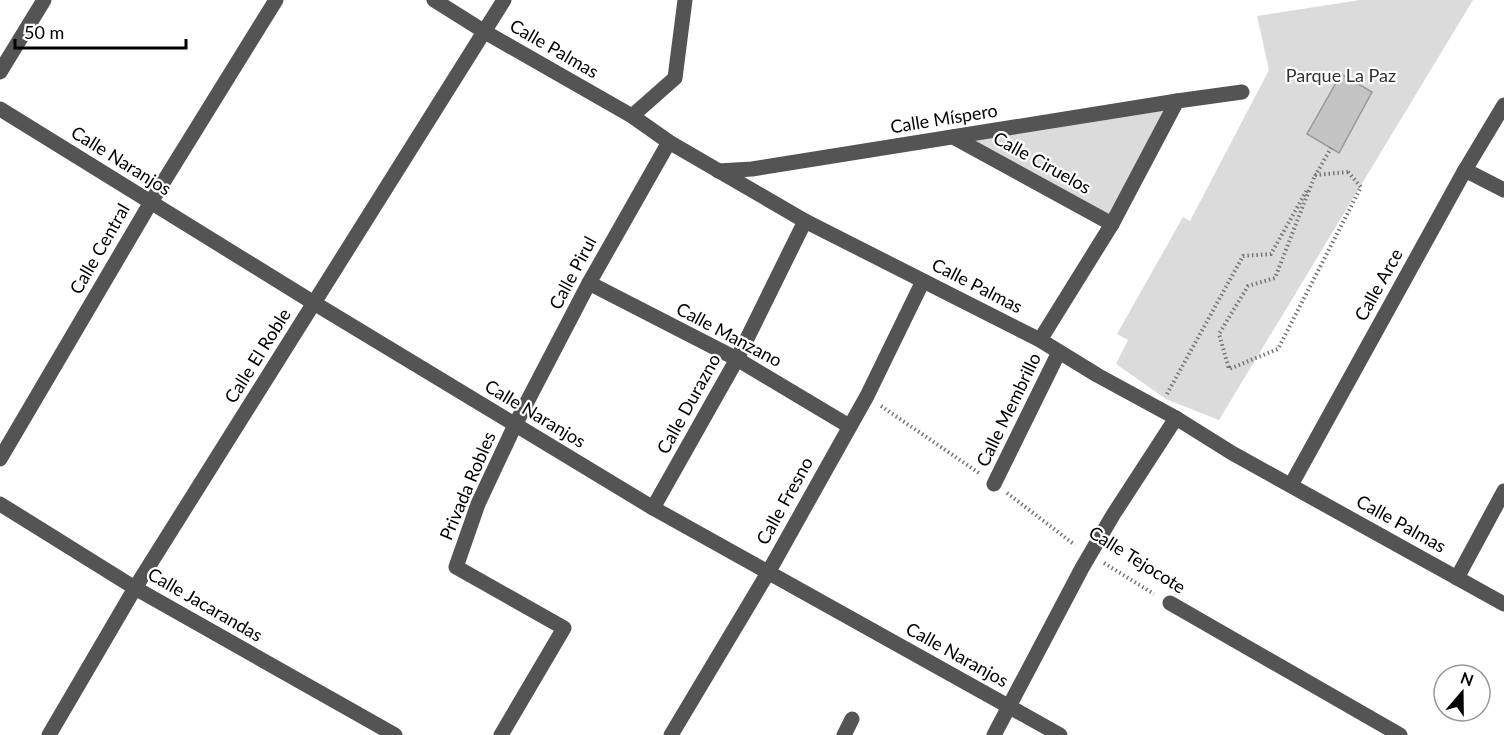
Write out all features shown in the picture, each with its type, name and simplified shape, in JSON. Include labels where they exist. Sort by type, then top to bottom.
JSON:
[{"type":"street","points":[[0,72],[44,0]]},
{"type":"street","name":"Calle Central","points":[[0,459],[151,202],[276,0]]},
{"type":"street","name":"Calle Palmas","points":[[434,0],[485,32],[632,116],[717,171],[805,221],[1040,340],[1232,453],[1504,604]]},
{"type":"street","name":"Calle El Roble","points":[[49,735],[135,588],[504,0]]},
{"type":"street","points":[[632,116],[675,78],[685,0]]},
{"type":"street","name":"Calle Míspero","points":[[717,171],[752,169],[1177,100],[1242,92]]},
{"type":"street","points":[[1040,340],[1112,224],[1177,100]]},
{"type":"street","name":"Calle Arce","points":[[1291,485],[1465,170],[1504,105]]},
{"type":"street","name":"Calle Naranjos","points":[[0,109],[314,303],[653,508],[1060,735]]},
{"type":"street","name":"Calle Ciruelos","points":[[953,137],[1112,224]]},
{"type":"street","name":"Calle Pirul","points":[[515,425],[589,283],[669,142]]},
{"type":"street","points":[[1465,170],[1504,190]]},
{"type":"street","name":"Calle Durazno","points":[[653,508],[737,359],[805,221]]},
{"type":"street","name":"Calle Fresno","points":[[671,735],[769,571],[867,396],[923,281]]},
{"type":"street","name":"Calle Manzano","points":[[589,283],[737,359],[849,426]]},
{"type":"street","name":"Calle Membrillo","points":[[994,484],[1059,352]]},
{"type":"street","points":[[994,735],[1090,555],[1176,418]]},
{"type":"street","name":"Privada Robles","points":[[501,735],[564,628],[456,567],[478,504],[515,425]]},
{"type":"street","points":[[1457,578],[1504,491]]},
{"type":"street","name":"Calle Jacarandas","points":[[0,504],[135,588],[395,735]]},
{"type":"street","name":"Calle Tejocote","points":[[1170,603],[1400,735]]},
{"type":"street","points":[[844,735],[852,719]]},
{"type":"path","points":[[1159,408],[1243,256],[1271,254],[1331,148]]},
{"type":"path","points":[[1348,172],[1361,187],[1278,350],[1229,369],[1219,334],[1248,286],[1275,278],[1315,175],[1348,172]]},
{"type":"path","name":"Calle Tejocote","points":[[867,396],[994,484],[1090,555],[1170,603]]},
{"type":"green space","name":"Parque La Paz","points":[[1360,0],[1473,0],[1219,420],[1166,399],[1116,364],[1128,340],[1117,334],[1183,217],[1190,221],[1269,70],[1257,16]]},
{"type":"green space","points":[[1168,108],[1112,224],[953,137]]},
{"type":"building","points":[[1341,74],[1372,92],[1339,153],[1307,134]]}]
